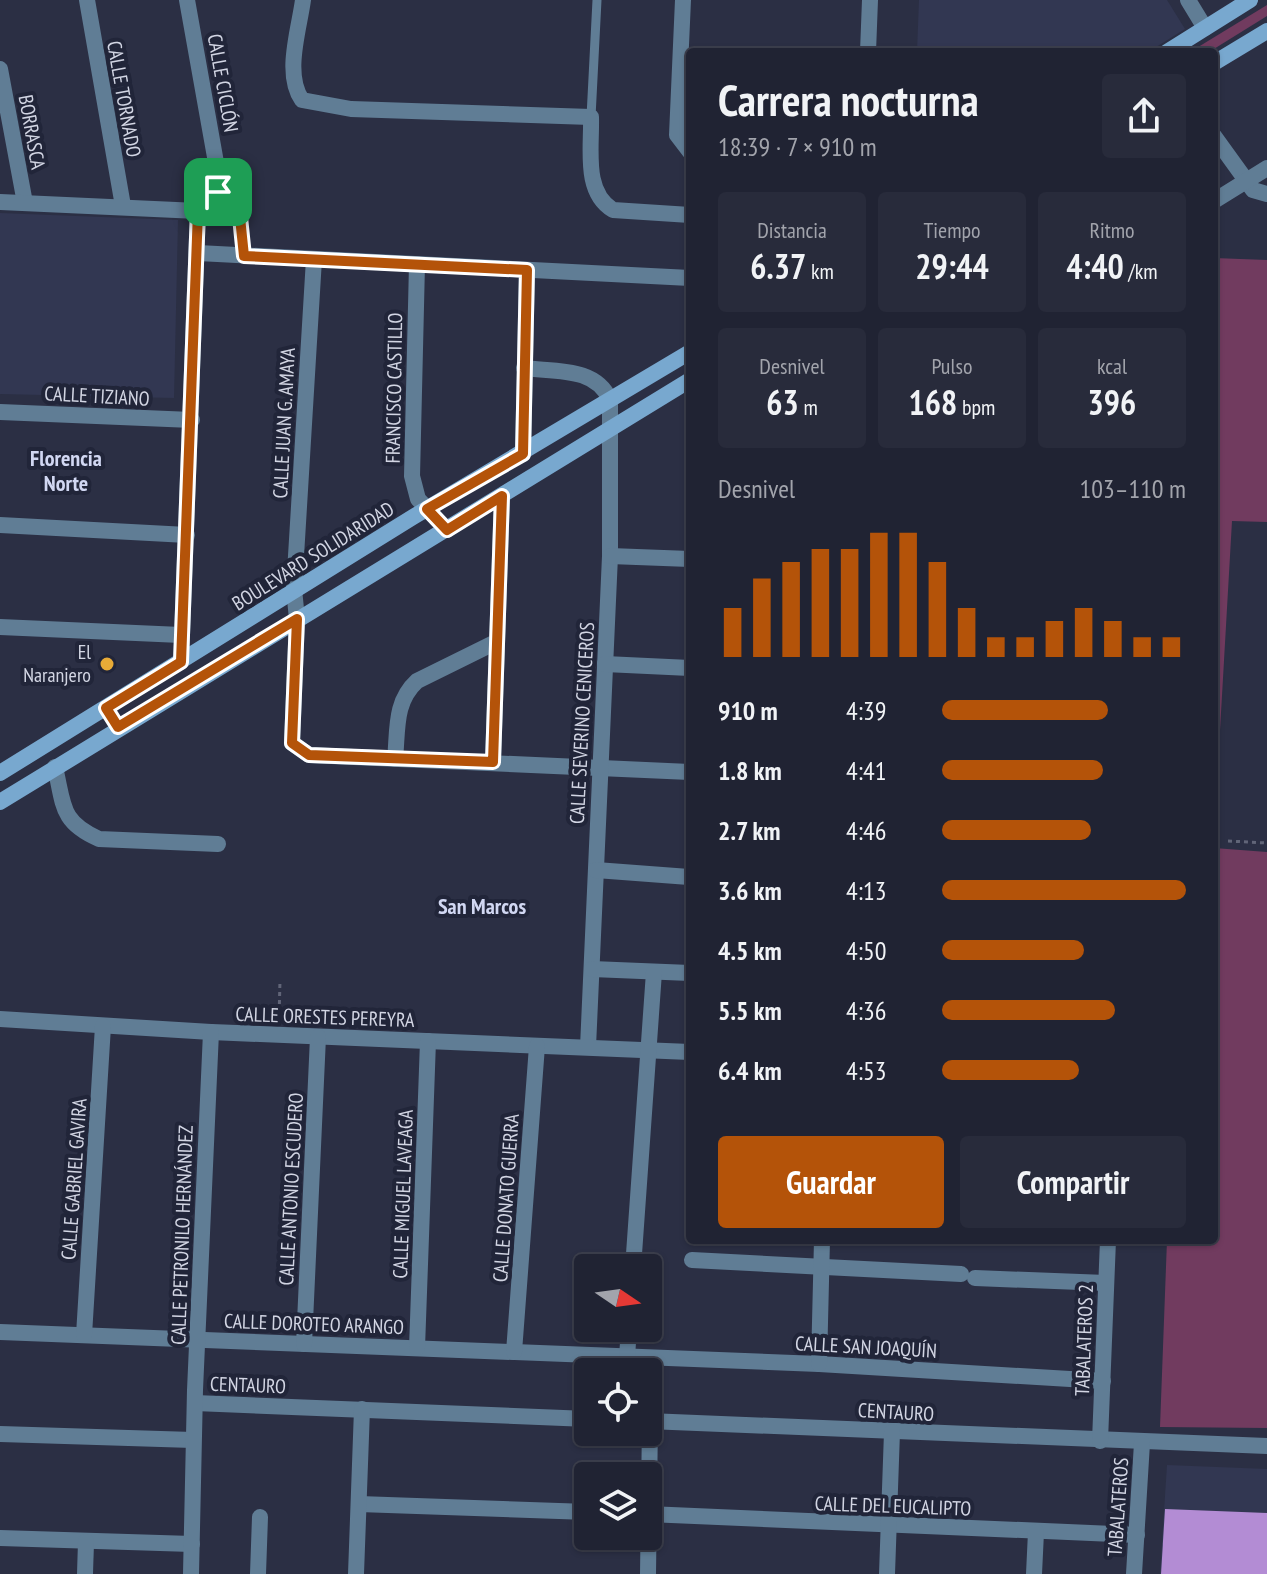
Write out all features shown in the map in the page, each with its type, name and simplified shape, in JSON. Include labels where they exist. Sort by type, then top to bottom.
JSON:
[{"type":"main road","points":[[1173,48],[1250,0]]},
{"type":"main road","points":[[1218,61],[1267,31]]},
{"type":"main road","name":"BOULEVARD SOLIDARIDAD","points":[[0,773],[294,589],[686,354]]},
{"type":"main road","points":[[0,802],[118,727],[686,383]]},
{"type":"main road","points":[[106,708],[118,727]]},
{"type":"street","name":"CALLE TORNADO","points":[[87,0],[123,206]]},
{"type":"street","name":"CALLE CICLÓN","points":[[187,0],[220,178],[218,192]]},
{"type":"street","points":[[303,0],[293,74],[296,91],[302,100],[351,109],[591,117],[593,186],[602,204],[613,210],[686,215]]},
{"type":"street","points":[[683,0],[677,135],[686,147]]},
{"type":"street","points":[[868,48],[870,0]]},
{"type":"street","points":[[1188,0],[1205,28]]},
{"type":"street","name":"BORRASCA","points":[[0,69],[25,203]]},
{"type":"street","points":[[1218,142],[1253,190],[1267,194]]},
{"type":"street","points":[[1218,198],[1267,168]]},
{"type":"street","points":[[181,662],[198,211],[218,192]]},
{"type":"street","points":[[0,202],[198,211]]},
{"type":"street","points":[[198,253],[686,278]]},
{"type":"street","name":"CALLE JUAN G. AMAYA","points":[[314,259],[294,589],[297,619],[292,743],[309,755],[395,759]]},
{"type":"street","name":"FRANCISCO CASTILLO","points":[[417,264],[412,476],[418,499],[427,509]]},
{"type":"street","points":[[523,454],[527,270]]},
{"type":"street","points":[[524,368],[595,379],[605,388],[610,400]]},
{"type":"street","name":"CALLE SEVERINO CENICEROS","points":[[588,1047],[610,556],[610,400]]},
{"type":"street","name":"CALLE TIZIANO","points":[[0,412],[192,420]]},
{"type":"street","points":[[493,762],[502,496]]},
{"type":"street","points":[[427,509],[447,530]]},
{"type":"street","points":[[0,525],[187,535]]},
{"type":"street","points":[[610,556],[686,559]]},
{"type":"street","points":[[0,627],[181,635]]},
{"type":"street","points":[[496,642],[417,681],[406,691],[400,704],[395,759],[686,772]]},
{"type":"street","points":[[605,664],[686,668]]},
{"type":"street","points":[[55,767],[66,817],[89,835],[99,839],[218,844]]},
{"type":"street","points":[[596,870],[686,877]]},
{"type":"street","points":[[592,969],[686,973]]},
{"type":"street","points":[[634,1254],[654,972]]},
{"type":"street","name":"CALLE ORESTES PEREYRA","points":[[0,1019],[211,1032],[686,1052]]},
{"type":"street","name":"CALLE GABRIEL GAVIRA","points":[[84,1335],[103,1026]]},
{"type":"street","name":"CALLE PETRONILO HERNÁNDEZ","points":[[191,1574],[193,1440],[211,1032]]},
{"type":"street","name":"CALLE ANTONIO ESCUDERO","points":[[304,1344],[318,1037]]},
{"type":"street","name":"CALLE MIGUEL LAVEAGA","points":[[417,1348],[428,1041]]},
{"type":"street","name":"CALLE DONATO GUERRA","points":[[514,1352],[537,1046]]},
{"type":"street","points":[[819,1364],[822,1244]]},
{"type":"street","name":"TABALATEROS 2","points":[[1100,1441],[1108,1244]]},
{"type":"street","points":[[692,1260],[1106,1283]]},
{"type":"street","name":"CALLE DOROTEO ARANGO","points":[[0,1332],[627,1357]]},
{"type":"street","points":[[627,1357],[628,1342]]},
{"type":"street","name":"CALLE SAN JOAQUÍN","points":[[627,1357],[819,1364],[1103,1381]]},
{"type":"street","name":"CENTAURO","points":[[195,1403],[574,1418]]},
{"type":"street","points":[[356,1574],[362,1409]]},
{"type":"street","name":"CENTAURO","points":[[662,1422],[1267,1446]]},
{"type":"street","points":[[887,1574],[892,1432]]},
{"type":"street","points":[[0,1434],[193,1440]]},
{"type":"street","name":"TABALATEROS","points":[[1134,1574],[1142,1443]]},
{"type":"street","points":[[359,1504],[574,1512]]},
{"type":"street","name":"CALLE DEL EUCALIPTO","points":[[662,1515],[1137,1535]]},
{"type":"street","points":[[258,1574],[260,1517]]},
{"type":"street","points":[[1034,1574],[1036,1532]]},
{"type":"street","points":[[0,1538],[192,1544]]},
{"type":"street","points":[[85,1574],[86,1542]]},
{"type":"street","points":[[648,1550],[648,1574]]},
{"type":"lane","points":[[591,117],[597,0]]},
{"type":"lane","points":[[218,192],[238,198],[244,256]]},
{"type":"path","points":[[1228,841],[1267,843]]},
{"type":"path","points":[[278,1035],[280,980]]},
{"type":"shaded area","points":[[919,0],[1167,0],[1185,29],[1154,48],[917,48]]},
{"type":"shaded area","points":[[1267,5],[1267,16],[1215,48],[1197,48]]},
{"type":"shaded area","points":[[0,213],[178,220],[174,398],[0,394]]},
{"type":"shaded area","points":[[1218,258],[1267,260],[1267,522],[1232,521],[1218,765]]},
{"type":"shaded area","points":[[1218,848],[1267,852],[1267,1428],[1160,1427],[1167,1244],[1218,1244]]},
{"type":"shaded area","points":[[1167,1465],[1267,1469],[1267,1574],[1160,1574]]},
{"type":"building","points":[[1165,1509],[1267,1513],[1267,1574],[1161,1574]]},
{"type":"place","name":"El Naranjero","points":[[107,664]]},
{"type":"district","name":"Florencia Norte","points":[[66,470]]},
{"type":"district","name":"San Marcos","points":[[482,906]]},
{"type":"route","points":[[218,192],[238,198],[244,256],[527,270],[523,454],[427,509],[447,530],[502,496],[493,762],[309,755],[295,748],[292,743],[297,619],[118,727],[106,708],[181,662],[198,211],[214,200],[218,192]]}]
